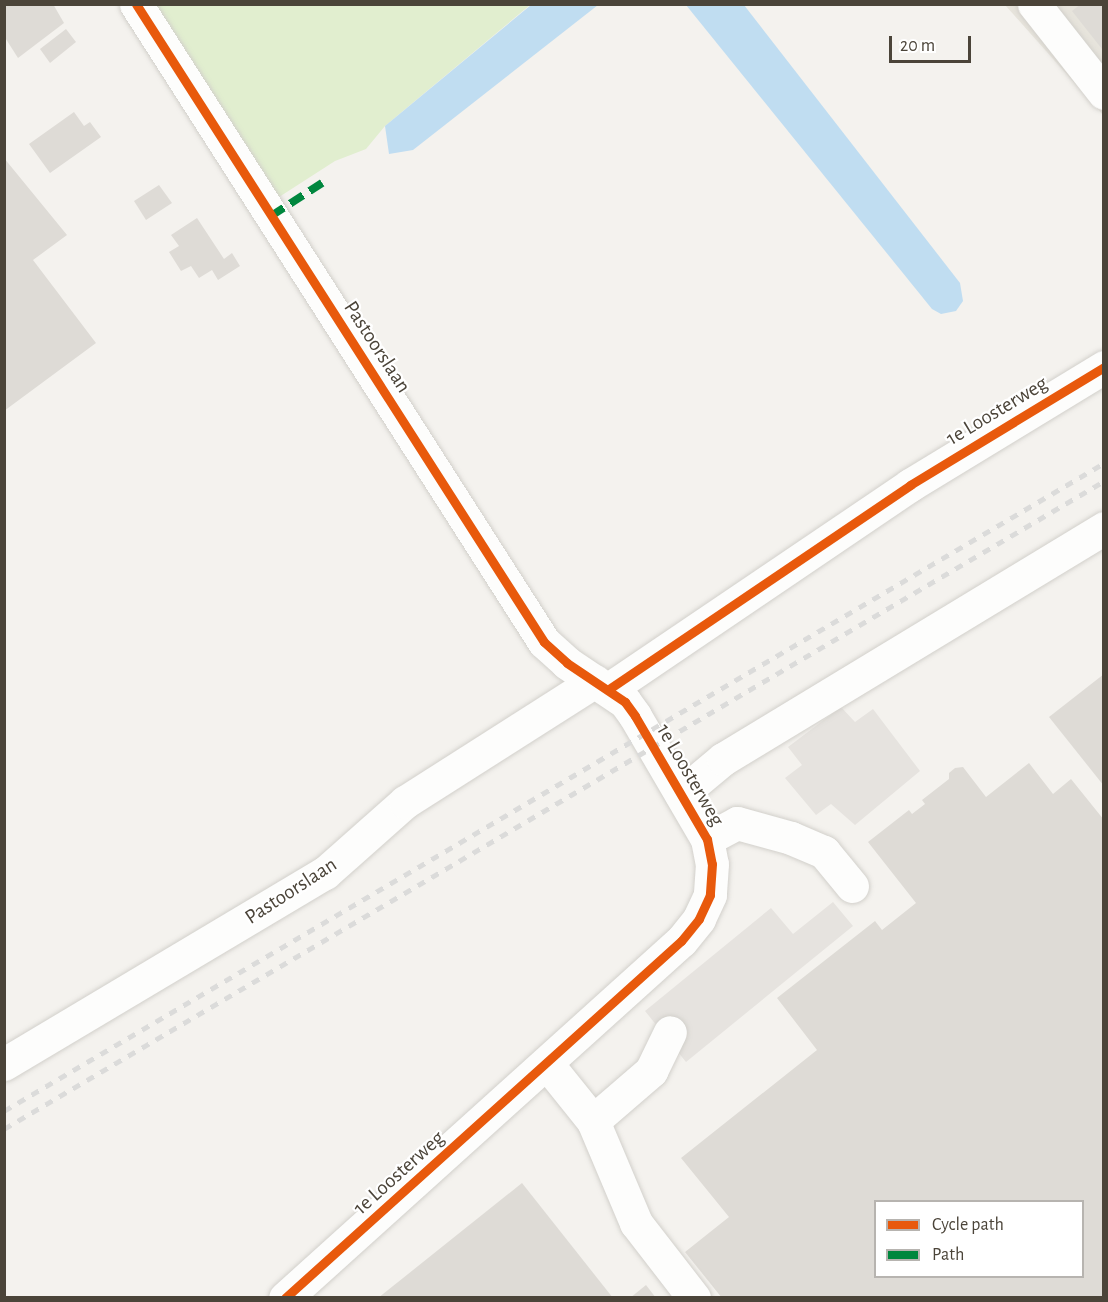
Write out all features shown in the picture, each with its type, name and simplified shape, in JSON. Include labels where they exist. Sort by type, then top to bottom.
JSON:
[{"type":"street","name":"Pastoorslaan","points":[[4,1064],[325,873],[405,802],[602,685],[567,663],[544,642],[504,585],[136,4]]},
{"type":"street","points":[[1034,4],[1104,93]]},
{"type":"street","name":"1e Loosterweg","points":[[285,1298],[548,1065],[681,941],[699,919],[710,895],[712,864],[706,839],[626,702],[602,685],[910,485],[1104,367]]},
{"type":"street","name":"1e Loosterweg","points":[[681,794],[723,759],[1104,528]]},
{"type":"street","points":[[706,839],[737,823],[791,838],[824,852],[852,886]]},
{"type":"street","points":[[593,1121],[651,1071],[670,1032]]},
{"type":"street","points":[[548,1065],[593,1121],[636,1223],[694,1298]]},
{"type":"shaded area","points":[[1005,5],[1103,5],[1103,115]]},
{"type":"shaded area","points":[[841,707],[855,722],[873,709],[920,771],[855,825],[831,804],[816,815],[785,778],[802,765],[788,747]]},
{"type":"shaded area","points":[[833,902],[853,926],[686,1062],[645,1011],[771,908],[793,934]]},
{"type":"green space","points":[[154,5],[530,5],[385,126],[366,149],[335,161],[276,199]]},
{"type":"water","points":[[531,5],[598,5],[413,150],[389,154],[385,126]]},
{"type":"water","points":[[686,5],[744,5],[960,283],[963,301],[956,311],[941,314],[932,309]]},
{"type":"building","points":[[4,4],[53,4],[64,23],[18,58],[4,36]]},
{"type":"building","points":[[1081,4],[1104,4],[1102,49],[1072,11]]},
{"type":"building","points":[[66,29],[76,42],[50,63],[40,49]]},
{"type":"building","points":[[74,112],[84,126],[90,122],[101,137],[50,173],[29,144]]},
{"type":"building","points":[[4,158],[67,235],[33,260],[96,343],[4,411]]},
{"type":"building","points":[[159,185],[172,203],[146,220],[134,201]]},
{"type":"building","points":[[197,218],[224,259],[232,253],[240,266],[218,280],[212,270],[199,278],[191,266],[181,271],[169,252],[179,246],[171,235]]},
{"type":"building","points":[[1104,674],[1104,786],[1049,717]]},
{"type":"building","points":[[1029,763],[1053,794],[1071,779],[1104,820],[1104,1298],[722,1298],[685,1252],[729,1217],[681,1158],[817,1050],[777,998],[875,921],[882,930],[916,903],[868,842],[909,810],[912,814],[925,804],[922,800],[949,779],[949,773],[955,768],[963,767],[986,797]]},
{"type":"building","points":[[522,1183],[613,1298],[378,1298]]},
{"type":"building","points":[[646,1285],[656,1298],[630,1298]]},
{"type":"railway","points":[[4,1111],[1104,463]]},
{"type":"railway","points":[[4,1129],[1104,481]]},
{"type":"marked path","points":[[271,216],[322,183]]},
{"type":"cycle path","points":[[136,4],[544,642],[567,663],[625,702],[635,716],[707,839],[712,864],[710,895],[699,919],[681,941],[285,1298]]},
{"type":"cycle path","points":[[609,689],[910,485],[1104,367]]}]
